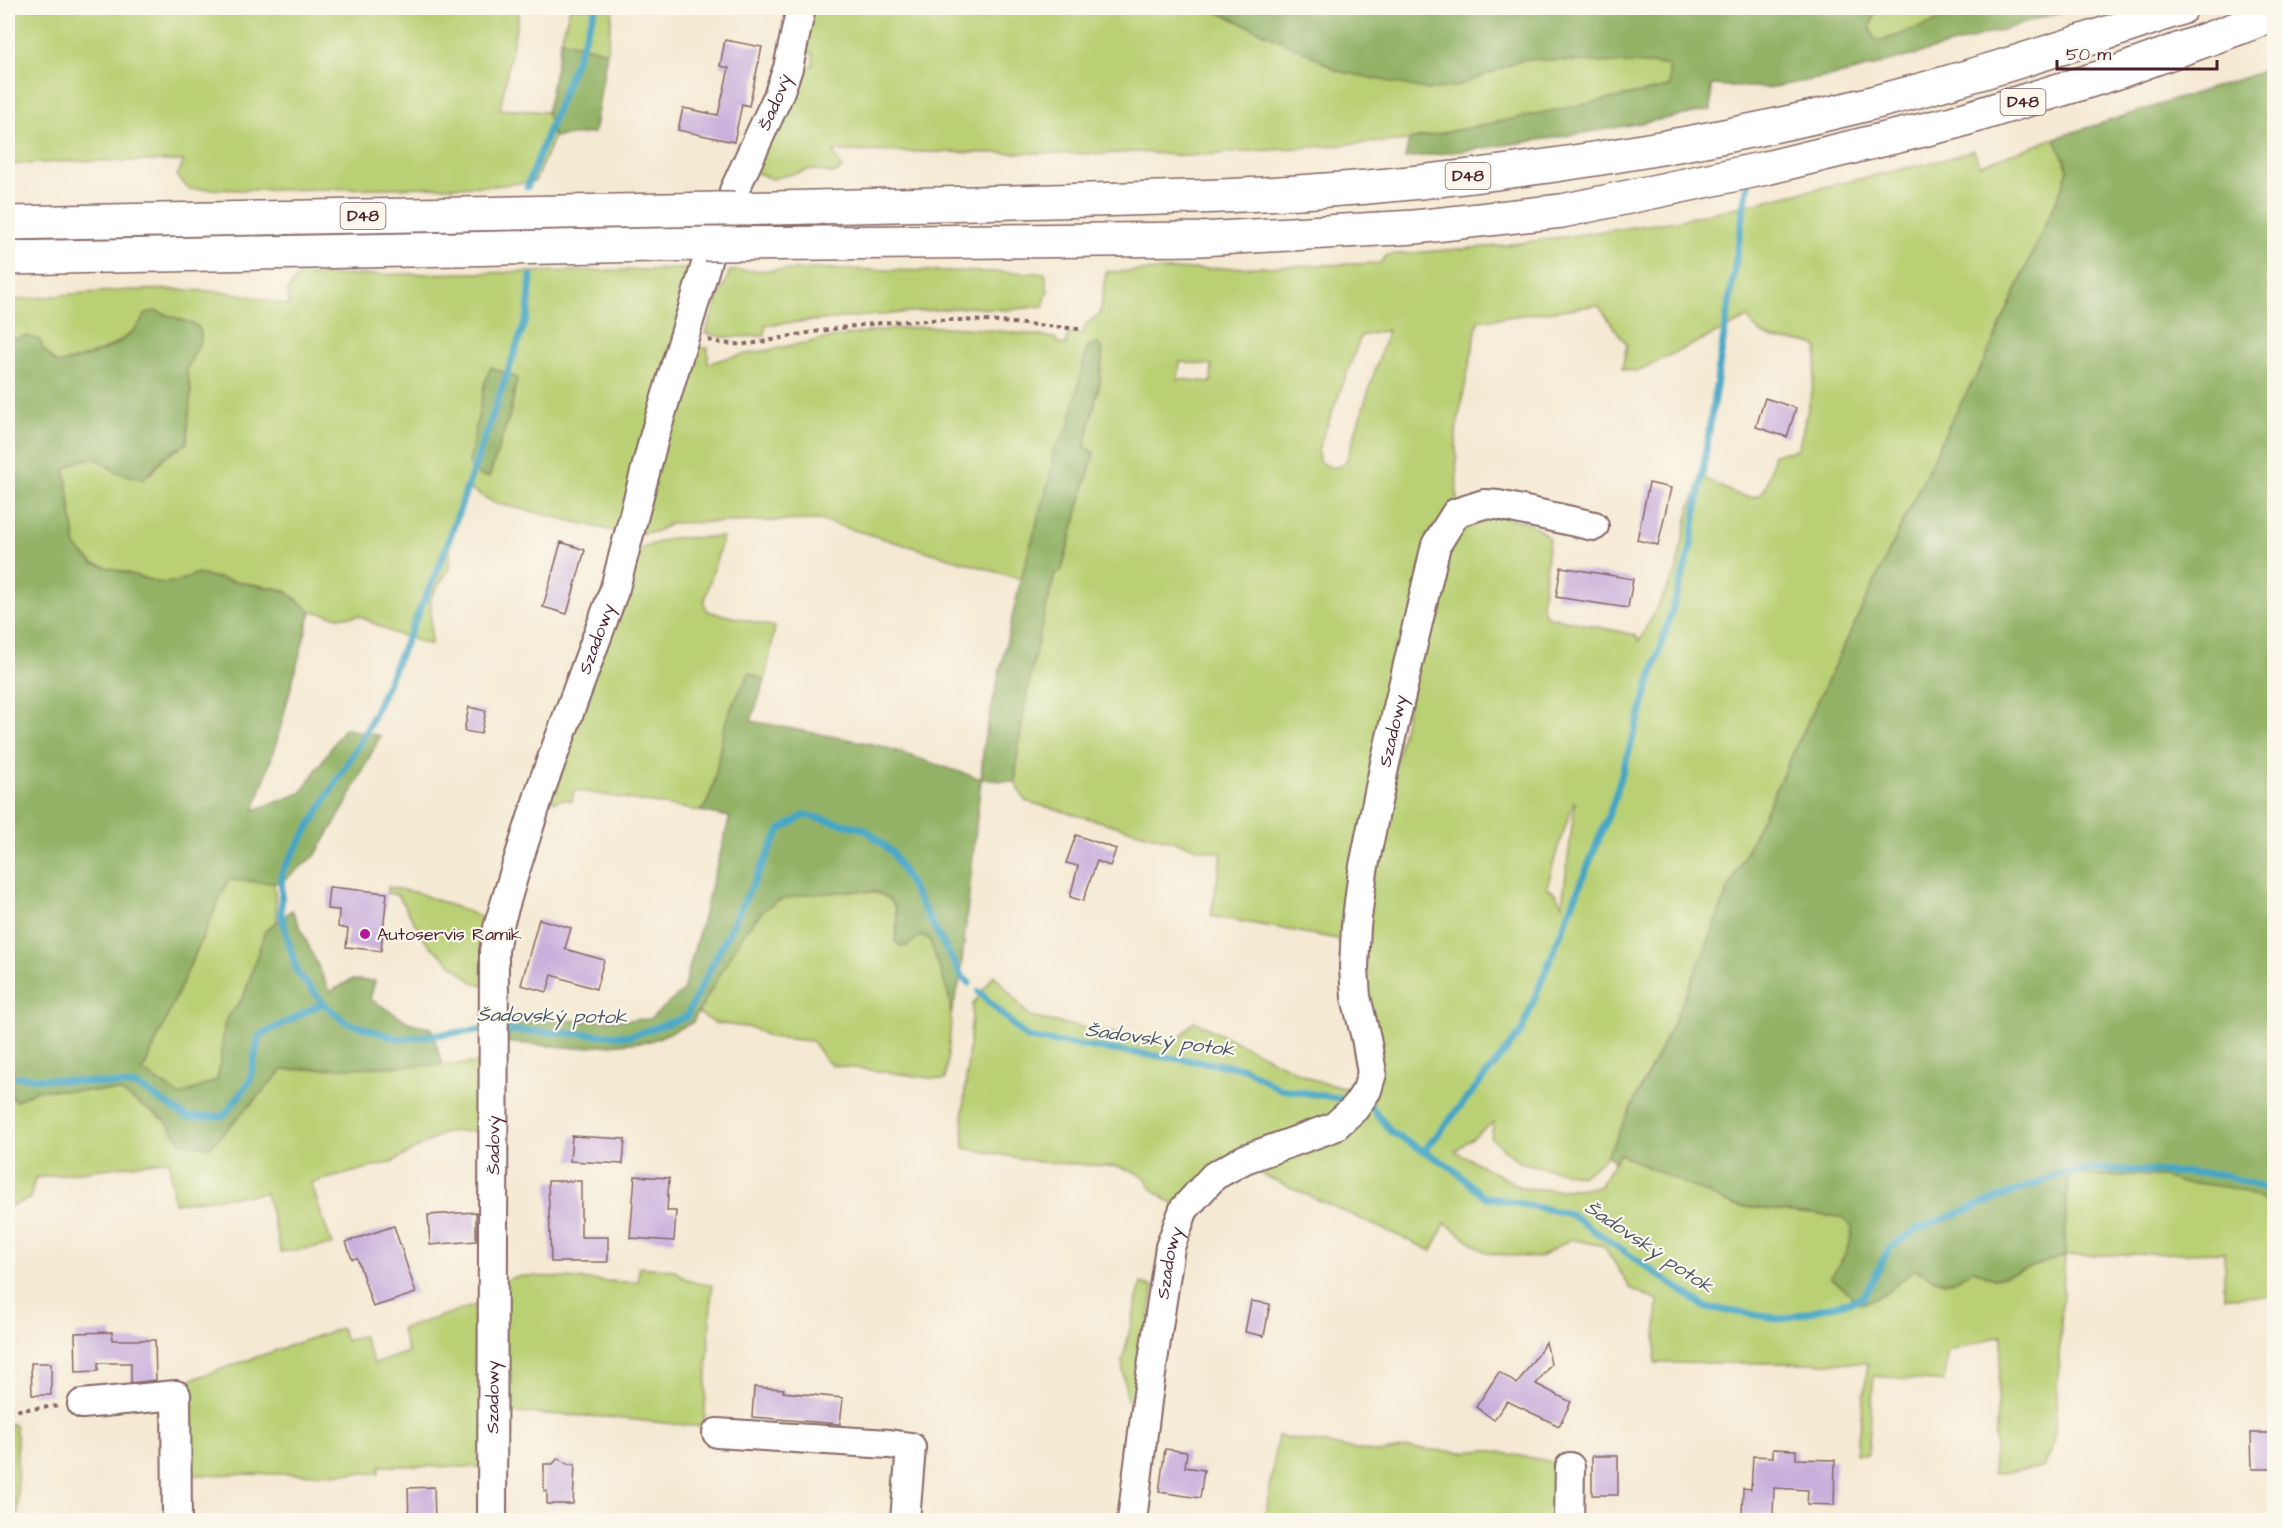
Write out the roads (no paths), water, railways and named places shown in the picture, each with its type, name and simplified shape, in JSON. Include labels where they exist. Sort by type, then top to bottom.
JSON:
[{"type":"highway","name":"D48","points":[[8,223],[729,203],[1199,198],[1319,191],[1516,170],[1672,146],[1857,107],[1983,73],[2181,8]]},
{"type":"highway","name":"D48","points":[[8,258],[711,250],[1200,239],[1414,227],[1562,211],[1766,168],[1952,123],[2115,73],[2274,15]]},
{"type":"street","name":"Šadový","points":[[729,203],[778,96],[788,68],[801,8]]},
{"type":"street","name":"Szadowy","points":[[495,1030],[494,951],[498,928],[542,786],[615,588],[684,334],[711,250]]},
{"type":"street","name":"Szadowy","points":[[1132,1521],[1170,1247],[1184,1209],[1214,1176],[1245,1159],[1334,1127],[1360,1102],[1371,1073],[1366,1038],[1356,997],[1354,968],[1356,926],[1385,763],[1436,545],[1456,513],[1484,504],[1594,526]]},
{"type":"street","name":"Šadový","points":[[494,1273],[495,1030]]},
{"type":"street","name":"Szadowy","points":[[492,1521],[494,1273]]},
{"type":"street","points":[[82,1404],[176,1395],[177,1521]]},
{"type":"street","points":[[717,1433],[911,1447],[905,1521]]},
{"type":"street","points":[[1569,1521],[1570,1467]]},
{"type":"waterway","points":[[527,187],[596,8]]},
{"type":"waterway","points":[[1424,1151],[1521,1032],[1612,806],[1690,551],[1748,183]]},
{"type":"waterway","points":[[323,1003],[297,972],[281,914],[282,872],[365,734],[441,562],[528,314],[531,276]]},
{"type":"waterway","name":"Šadovský potok","points":[[499,1030],[630,1036],[686,1017],[780,830],[805,815],[865,829],[892,852],[962,977],[969,983]]},
{"type":"waterway","name":"Šadovský potok","points":[[979,992],[1027,1038],[1244,1068],[1280,1089],[1352,1100]]},
{"type":"waterway","name":"Šadovský potok","points":[[8,1076],[138,1086],[187,1117],[224,1116],[250,1081],[259,1036],[323,1003],[345,1022],[399,1039],[488,1029]]},
{"type":"waterway","name":"Šadovský potok","points":[[1365,1103],[1370,1105],[1391,1132],[1451,1167],[1483,1196],[1570,1214],[1705,1307],[1782,1319],[1863,1298],[1889,1249],[1917,1229],[2061,1174],[2097,1169],[2220,1174],[2274,1191]]},
{"type":"place","name":"Autoservis Ramik","points":[[365,934]]}]
